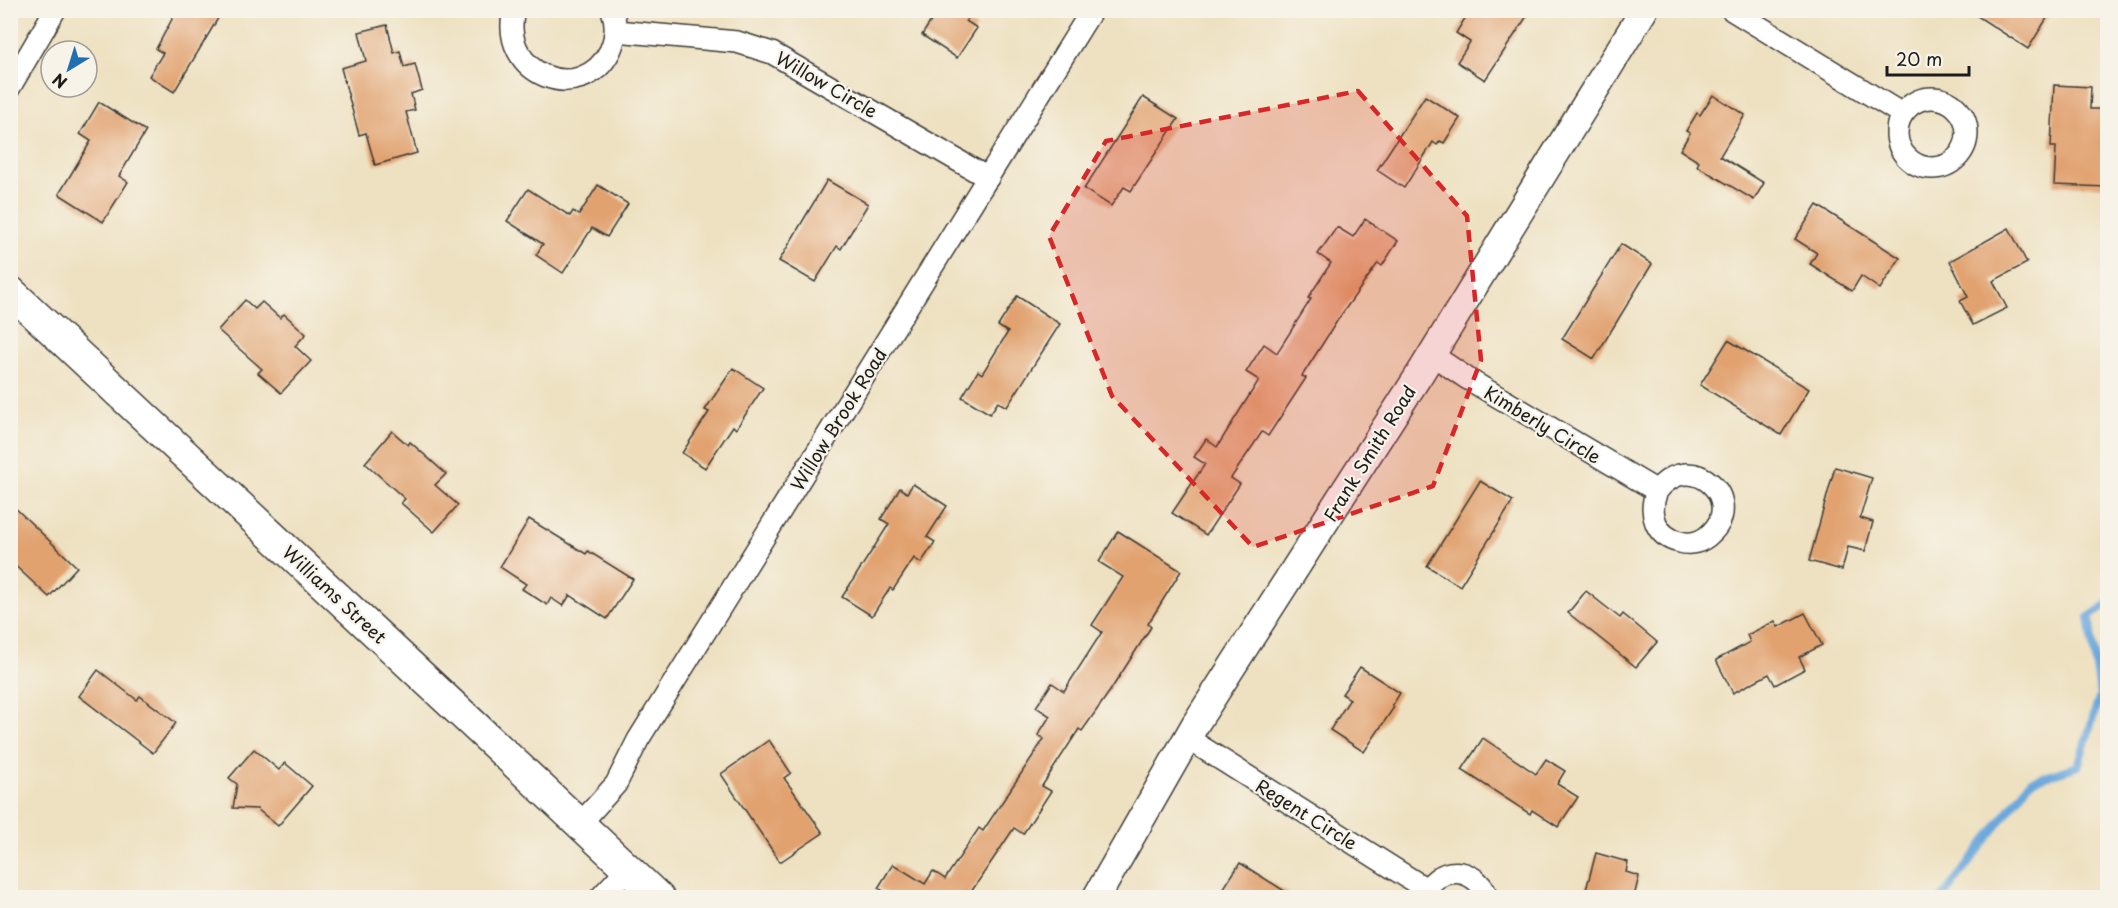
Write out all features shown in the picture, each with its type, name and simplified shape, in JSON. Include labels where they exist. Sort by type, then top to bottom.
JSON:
[{"type":"main road","name":"Williams Street","points":[[10,291],[659,897]]},
{"type":"street","points":[[10,87],[55,10]]},
{"type":"street","name":"Willow Circle","points":[[514,10],[512,36],[516,49],[523,61],[533,70],[552,79],[573,79],[598,68],[613,45],[614,21],[737,42],[772,53],[988,178]]},
{"type":"street","name":"Willow Brook Road","points":[[580,824],[615,784],[639,740],[1092,10]]},
{"type":"street","name":"Frank Smith Road","points":[[1096,897],[1187,738],[1431,354],[1644,10]]},
{"type":"street","points":[[1731,10],[1902,114]]},
{"type":"street","name":"Kimberly Circle","points":[[1431,354],[1478,385],[1656,491]]},
{"type":"street","name":"Regent Circle","points":[[1187,738],[1425,893],[1431,883],[1444,874],[1460,873],[1475,878],[1488,897]]},
{"type":"street","points":[[600,897],[628,868]]},
{"type":"highlighted area","points":[[1358,91],[1467,216],[1481,360],[1433,486],[1253,547],[1112,396],[1049,236],[1106,141]]},
{"type":"building","points":[[177,10],[223,10],[174,92],[149,76],[163,53],[156,49]]},
{"type":"building","points":[[938,10],[973,10],[966,21],[977,28],[957,58],[922,35]]},
{"type":"building","points":[[1470,10],[1531,10],[1485,80],[1457,62],[1470,42],[1456,33]]},
{"type":"building","points":[[1968,10],[2052,10],[2028,49]]},
{"type":"building","points":[[387,25],[394,53],[400,51],[404,67],[415,64],[422,90],[411,94],[415,110],[406,112],[417,153],[375,165],[366,133],[359,135],[341,68],[366,61],[359,32]]},
{"type":"building","points":[[2054,85],[2091,87],[2090,109],[2108,109],[2108,187],[2054,185],[2056,147],[2051,147]]},
{"type":"building","points":[[1713,95],[1745,115],[1720,156],[1764,183],[1754,200],[1697,166],[1699,162],[1680,150],[1690,133],[1686,131],[1697,113],[1700,115]]},
{"type":"building","points":[[1425,96],[1460,118],[1444,143],[1440,141],[1437,145],[1433,142],[1404,188],[1377,170]]},
{"type":"building","points":[[1143,97],[1178,119],[1131,191],[1124,187],[1111,206],[1084,189]]},
{"type":"building","points":[[99,102],[146,131],[119,176],[128,182],[103,222],[59,194],[91,141],[80,134]]},
{"type":"building","points":[[827,180],[868,204],[841,249],[837,246],[815,282],[779,261]]},
{"type":"building","points":[[598,185],[628,204],[607,237],[592,228],[563,273],[536,255],[543,244],[507,221],[528,189],[570,216],[573,211],[579,215]]},
{"type":"building","points":[[1817,205],[1900,258],[1880,289],[1861,276],[1852,291],[1810,264],[1817,253],[1795,239]]},
{"type":"building","points":[[1365,219],[1398,241],[1382,266],[1378,263],[1339,318],[1302,376],[1306,378],[1268,436],[1262,432],[1231,478],[1240,484],[1206,535],[1172,513],[1205,464],[1194,457],[1206,439],[1217,447],[1259,380],[1246,372],[1264,344],[1277,353],[1311,299],[1308,298],[1331,263],[1318,254],[1337,227],[1353,237]]},
{"type":"building","points":[[2009,228],[2027,263],[1993,281],[2007,308],[1973,325],[1960,301],[1968,297],[1950,261]]},
{"type":"building","points":[[1621,244],[1652,264],[1594,359],[1562,339]]},
{"type":"building","points":[[1017,296],[1060,324],[1007,407],[998,402],[990,414],[962,397],[978,371],[982,374],[1008,332],[998,326]]},
{"type":"building","points":[[245,300],[255,309],[262,302],[280,318],[284,314],[306,334],[295,346],[311,361],[281,393],[258,373],[262,369],[218,330]]},
{"type":"building","points":[[1728,340],[1809,389],[1781,435],[1700,385]]},
{"type":"building","points":[[733,368],[763,388],[736,429],[733,426],[705,468],[682,453],[709,412],[705,410]]},
{"type":"building","points":[[392,431],[408,445],[410,442],[446,474],[435,485],[458,505],[434,532],[401,503],[405,499],[365,463]]},
{"type":"building","points":[[1835,467],[1872,478],[1860,518],[1873,522],[1865,551],[1848,547],[1842,570],[1809,561]]},
{"type":"building","points":[[1480,481],[1513,501],[1460,586],[1427,566]]},
{"type":"building","points":[[913,484],[947,506],[927,537],[935,542],[921,563],[914,558],[893,590],[890,588],[872,616],[842,597],[889,524],[881,519],[900,488],[907,493]]},
{"type":"building","points":[[10,503],[77,567],[49,597],[10,561]]},
{"type":"building","points":[[529,519],[586,554],[588,551],[633,579],[607,619],[570,595],[563,606],[551,598],[547,605],[522,589],[526,584],[500,567]]},
{"type":"building","points":[[1118,531],[1181,571],[1148,624],[1151,627],[1110,691],[1082,731],[1079,729],[1042,786],[1051,791],[1023,834],[1014,828],[969,895],[974,897],[893,897],[878,888],[893,864],[925,884],[933,871],[945,879],[979,828],[983,831],[1044,739],[1038,735],[1050,716],[1036,707],[1052,683],[1064,691],[1102,632],[1092,625],[1123,577],[1099,562]]},
{"type":"building","points":[[1586,591],[1620,618],[1623,614],[1657,642],[1636,667],[1568,613]]},
{"type":"building","points":[[1805,613],[1822,645],[1799,657],[1805,669],[1775,685],[1769,674],[1733,693],[1716,660],[1750,642],[1747,635],[1775,621],[1778,627]]},
{"type":"building","points":[[1360,667],[1400,693],[1392,706],[1394,707],[1364,752],[1330,730],[1350,699],[1342,694]]},
{"type":"building","points":[[98,670],[137,700],[140,696],[176,723],[153,753],[79,696]]},
{"type":"building","points":[[1483,738],[1536,774],[1546,759],[1565,771],[1557,784],[1578,797],[1558,827],[1532,810],[1530,814],[1462,770]]},
{"type":"building","points":[[769,740],[791,773],[784,778],[823,833],[780,862],[721,774]]},
{"type":"building","points":[[254,749],[279,770],[285,763],[312,786],[278,826],[257,809],[233,808],[237,784],[229,778]]},
{"type":"building","points":[[1596,853],[1628,862],[1626,872],[1639,876],[1634,897],[1584,897]]},
{"type":"building","points":[[1240,863],[1294,897],[1218,897]]},
{"type":"waterway","points":[[1942,898],[2031,781],[2078,766],[2100,695],[2089,617],[2108,604]]}]
